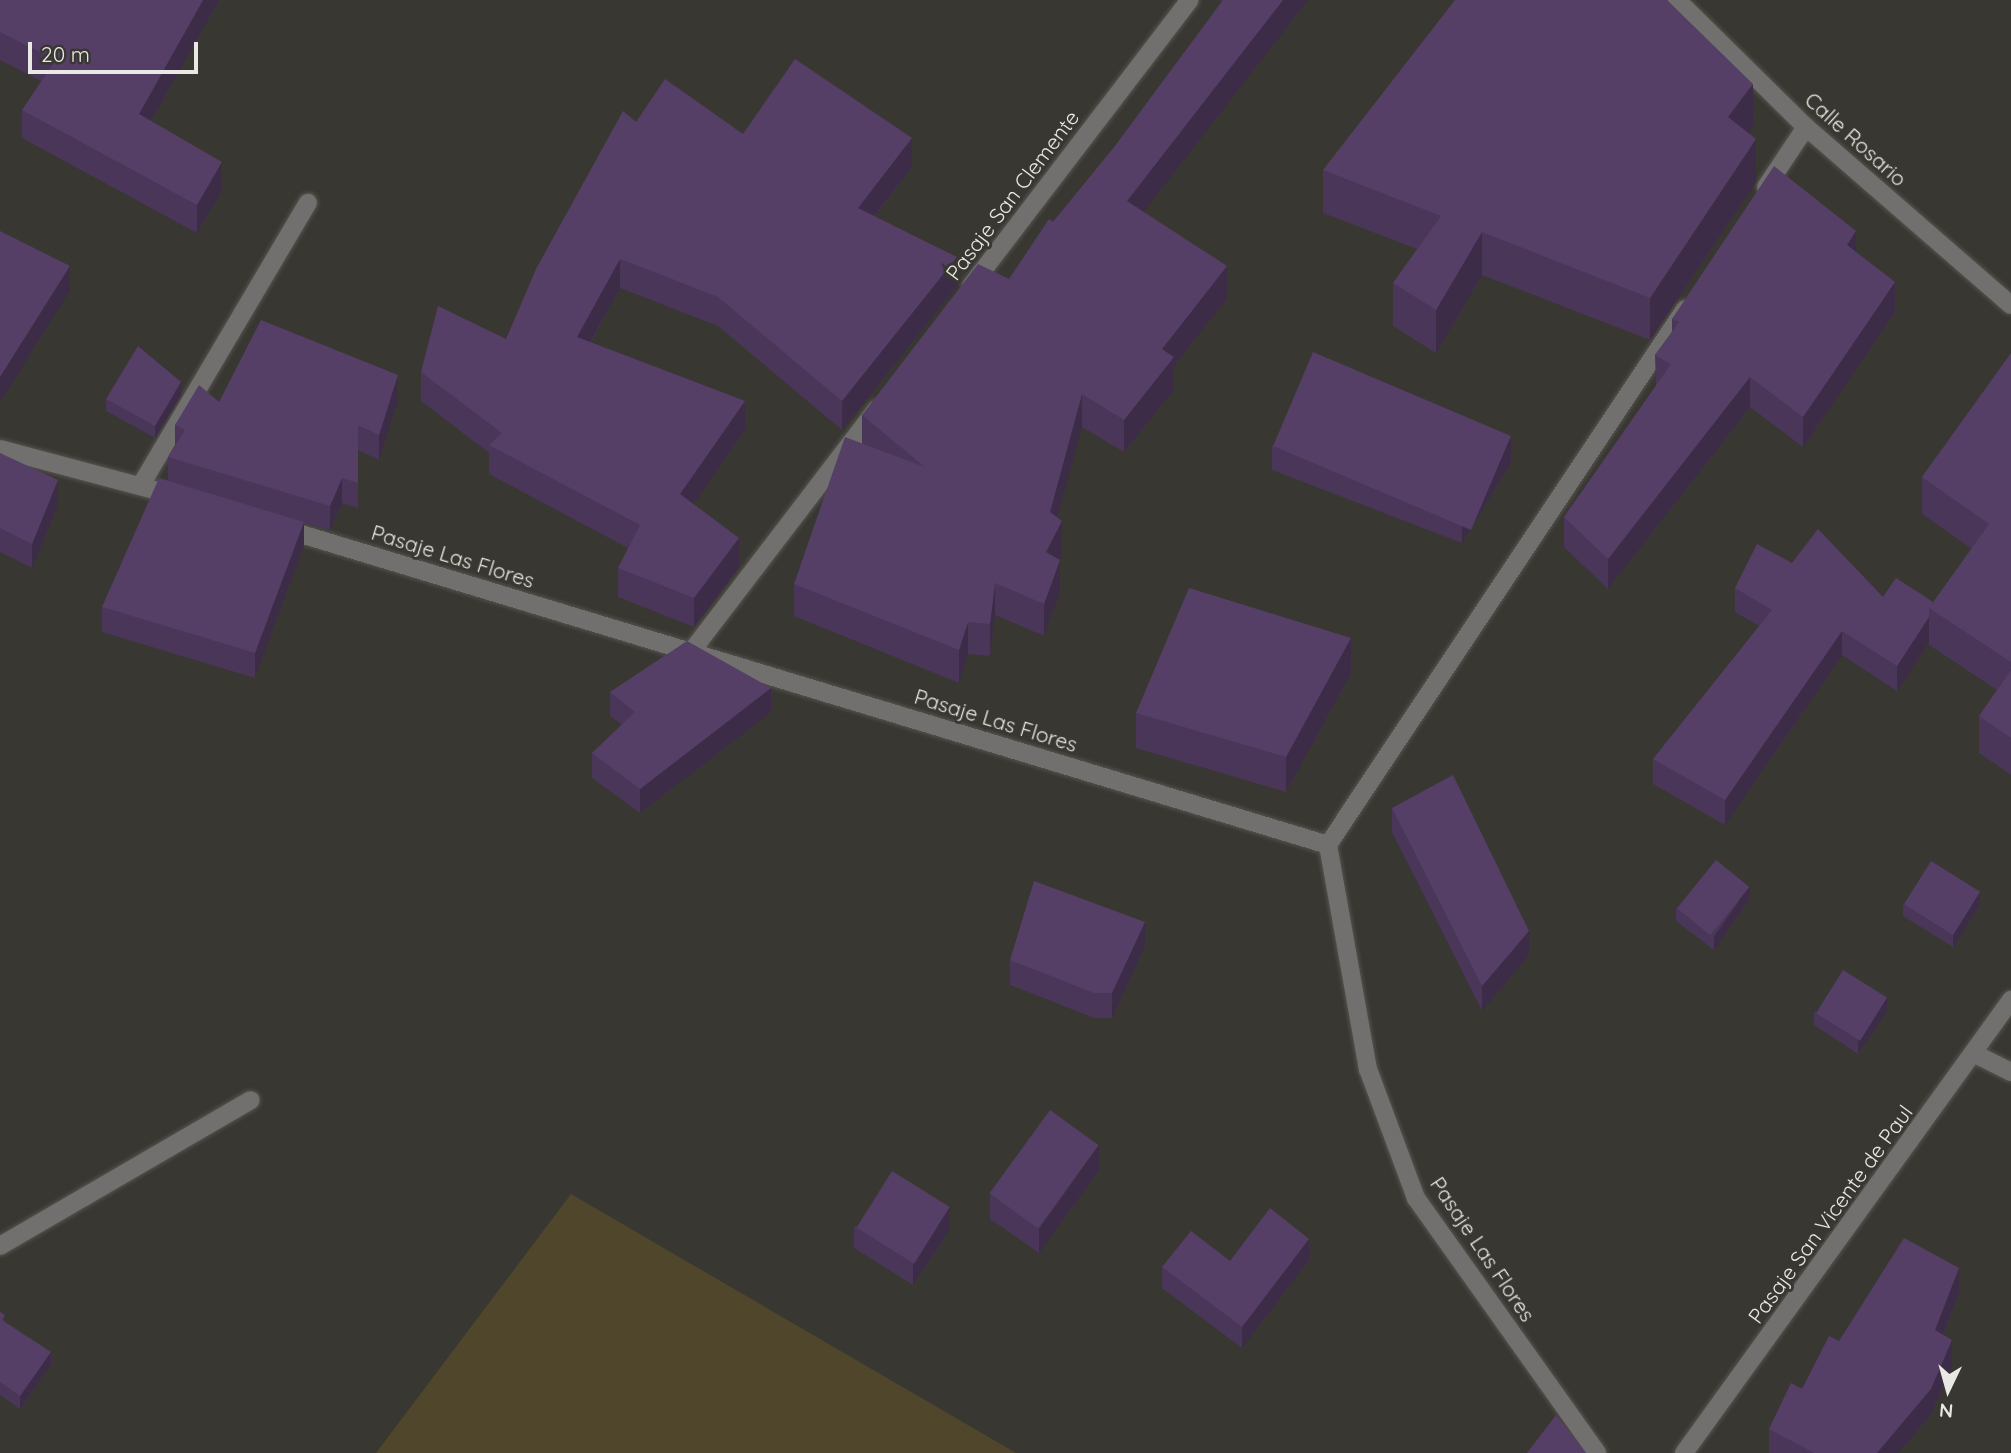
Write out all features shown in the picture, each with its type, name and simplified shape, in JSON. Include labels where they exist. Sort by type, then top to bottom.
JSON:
[{"type":"street","name":"Pasaje San Clemente","points":[[961,298],[1190,0]]},
{"type":"street","name":"Calle Rosario","points":[[1677,0],[1806,127],[2011,305]]},
{"type":"street","points":[[1752,208],[1806,127]]},
{"type":"street","points":[[141,485],[308,203]]},
{"type":"street","points":[[1328,845],[1698,289]]},
{"type":"street","points":[[691,652],[886,398]]},
{"type":"street","points":[[0,449],[194,501]]},
{"type":"street","name":"Pasaje Las Flores","points":[[259,521],[1328,845],[1368,1069],[1416,1198],[1597,1453]]},
{"type":"street","name":"Pasaje San Vicente de Paul","points":[[1684,1453],[1975,1054],[2011,1000]]},
{"type":"street","points":[[1975,1054],[2011,1072]]},
{"type":"street","points":[[0,1246],[251,1100]]},
{"type":"shaded area","points":[[571,1194],[1016,1453],[376,1453]]},
{"type":"building","points":[[0,0],[203,0],[139,114],[222,162],[197,205],[22,110],[56,60],[0,32]]},
{"type":"building","points":[[1223,0],[1283,0],[1127,201],[1227,266],[1162,349],[1174,357],[1124,420],[1082,394],[1050,512],[1062,521],[1046,552],[1060,560],[1044,604],[995,583],[990,624],[968,622],[959,650],[794,584],[845,437],[925,467],[862,415],[978,264],[1009,279],[1049,219],[1053,222],[1115,146]]},
{"type":"building","points":[[1455,0],[1667,0],[1753,84],[1728,117],[1756,139],[1650,298],[1482,232],[1436,310],[1393,283],[1441,216],[1323,170]]},
{"type":"building","points":[[795,59],[912,138],[858,208],[957,257],[842,401],[718,297],[620,259],[577,337],[745,401],[680,494],[739,538],[694,598],[618,568],[640,525],[489,445],[502,433],[421,372],[438,306],[506,339],[536,269],[623,111],[636,122],[665,79],[743,134]]},
{"type":"building","points":[[1774,166],[1856,231],[1847,245],[1895,282],[1803,417],[1750,377],[1608,559],[1564,517],[1671,364],[1655,355],[1679,322],[1672,319]]},
{"type":"building","points":[[0,231],[70,266],[0,377]]},
{"type":"building","points":[[261,320],[398,375],[379,435],[358,425],[358,483],[342,478],[330,506],[168,457],[185,430],[175,425],[199,385],[219,402]]},
{"type":"building","points":[[138,346],[181,382],[155,426],[106,399]]},
{"type":"building","points":[[1313,352],[1511,436],[1471,530],[1273,446]]},
{"type":"building","points":[[2011,353],[2011,662],[1929,608],[1989,524],[1922,477]]},
{"type":"building","points":[[0,453],[58,480],[32,544],[0,528]]},
{"type":"building","points":[[159,478],[304,522],[255,653],[102,607]]},
{"type":"building","points":[[1818,529],[1883,597],[1896,578],[1933,602],[1929,608],[1929,617],[1897,666],[1842,631],[1725,800],[1653,759],[1772,610],[1735,588],[1757,544],[1792,563]]},
{"type":"building","points":[[1189,588],[1351,638],[1286,757],[1136,713]]},
{"type":"building","points":[[687,641],[771,688],[640,789],[592,753],[635,712],[610,692]]},
{"type":"building","points":[[2011,670],[2011,738],[1979,716]]},
{"type":"building","points":[[1453,775],[1529,931],[1482,986],[1392,808]]},
{"type":"building","points":[[1716,860],[1749,887],[1710,935],[1677,908]]},
{"type":"building","points":[[1931,861],[1980,892],[1953,935],[1904,904]]},
{"type":"building","points":[[1034,881],[1145,922],[1112,993],[1094,993],[1010,960]]},
{"type":"building","points":[[1843,970],[1887,998],[1860,1041],[1816,1013]]},
{"type":"building","points":[[1050,1110],[1099,1145],[1038,1229],[989,1193]]},
{"type":"building","points":[[892,1171],[950,1207],[914,1264],[856,1228]]},
{"type":"building","points":[[1270,1208],[1309,1239],[1242,1327],[1162,1267],[1191,1231],[1230,1261]]},
{"type":"building","points":[[1904,1238],[1959,1268],[1935,1330],[1952,1340],[1931,1389],[1877,1453],[1814,1453],[1769,1429],[1791,1383],[1802,1389],[1829,1336],[1839,1341]]},
{"type":"building","points":[[0,1312],[5,1315],[2,1320],[51,1352],[20,1396],[0,1382]]},
{"type":"building","points":[[1556,1415],[1586,1453],[1527,1453]]}]
